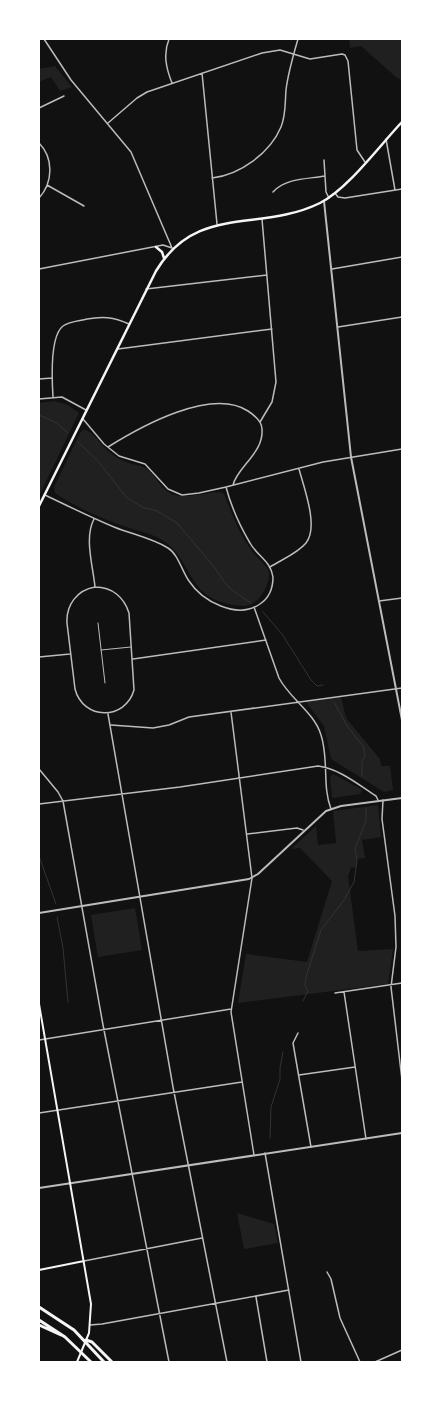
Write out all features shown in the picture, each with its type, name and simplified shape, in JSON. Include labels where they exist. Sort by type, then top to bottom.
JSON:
[{"type":"highway","points":[[39,1307],[64,1323],[86,1340],[104,1362]]},
{"type":"highway","points":[[39,1320],[65,1336],[91,1362]]},
{"type":"highway","points":[[39,1325],[65,1336]]},
{"type":"highway","points":[[86,1340],[92,1342],[112,1362]]},
{"type":"main road","points":[[39,506],[146,289],[164,258],[172,248],[195,232],[217,224],[292,214],[324,201],[335,193],[402,122]]},
{"type":"main road","points":[[156,247],[162,252],[164,258]]},
{"type":"main road","points":[[39,1004],[91,1304],[90,1326],[86,1344],[77,1362]]},
{"type":"main road","points":[[39,1270],[84,1261]]},
{"type":"street","points":[[44,39],[71,80],[128,146],[135,158],[172,248]]},
{"type":"street","points":[[169,39],[166,48],[166,61],[172,83]]},
{"type":"street","points":[[212,178],[232,174],[248,165],[277,135],[283,120],[288,80],[298,39]]},
{"type":"street","points":[[108,123],[140,95],[269,51],[284,50],[310,59],[345,55],[348,61],[357,150],[365,162]]},
{"type":"street","points":[[202,73],[217,224]]},
{"type":"street","points":[[39,108],[64,96]]},
{"type":"street","points":[[386,139],[395,190]]},
{"type":"street","points":[[39,144],[45,151],[50,165],[50,174],[47,185],[39,198]]},
{"type":"street","points":[[324,160],[326,192],[329,198]]},
{"type":"street","points":[[273,192],[287,182],[325,176]]},
{"type":"street","points":[[47,185],[84,206]]},
{"type":"street","points":[[335,193],[338,197],[345,198],[402,189]]},
{"type":"street","points":[[324,201],[351,457],[402,720]]},
{"type":"street","points":[[260,422],[271,406],[275,391],[276,369],[262,219]]},
{"type":"street","points":[[39,269],[156,247],[168,246],[172,248]]},
{"type":"street","points":[[332,269],[402,257]]},
{"type":"street","points":[[146,289],[267,275]]},
{"type":"street","points":[[53,397],[52,378],[55,337],[63,326],[71,322],[102,317],[112,317],[129,324]]},
{"type":"street","points":[[338,327],[402,317]]},
{"type":"street","points":[[117,349],[272,329]]},
{"type":"street","points":[[39,379],[52,378]]},
{"type":"street","points":[[39,399],[53,397],[65,398],[86,410]]},
{"type":"street","points":[[108,447],[172,414],[208,404],[230,404],[239,406],[252,414],[260,422],[262,432],[258,445],[248,463],[234,479],[233,485]]},
{"type":"street","points":[[82,418],[108,447],[123,458],[147,466],[164,486],[174,493],[191,494],[226,487],[299,468],[351,457],[402,449]]},
{"type":"street","points":[[270,567],[302,547],[307,542],[311,534],[312,521],[299,468]]},
{"type":"street","points":[[45,495],[94,518],[168,548],[175,555],[191,584],[213,602],[232,608],[254,607],[263,602],[270,592],[273,579],[270,567],[250,544],[226,487]]},
{"type":"street","points":[[94,518],[90,530],[90,537],[96,587]]},
{"type":"street","points":[[96,587],[114,592],[125,603],[129,613],[135,685],[133,695],[124,707],[108,714],[92,711],[84,706],[78,698],[70,654],[67,618],[69,608],[78,595],[96,587]]},
{"type":"street","points":[[380,601],[402,598]]},
{"type":"street","points":[[254,607],[279,678],[311,718],[321,734],[324,746],[327,795],[331,809]]},
{"type":"street","points":[[133,659],[266,640]]},
{"type":"street","points":[[39,657],[70,654]]},
{"type":"street","points":[[111,725],[153,728],[169,725],[189,717],[402,688]]},
{"type":"street","points":[[231,712],[238,778],[252,878],[231,1009],[254,1155]]},
{"type":"street","points":[[108,714],[174,1093],[227,1362]]},
{"type":"street","points":[[39,804],[122,794],[318,766],[326,767],[366,790],[376,796],[378,801]]},
{"type":"street","points":[[39,769],[58,792],[63,801],[117,1101],[168,1362]]},
{"type":"street","points":[[39,913],[252,878],[321,814],[331,809],[402,798]]},
{"type":"street","points":[[383,800],[382,819],[396,938],[391,985],[402,1080]]},
{"type":"street","points":[[246,834],[297,828],[304,830]]},
{"type":"street","points":[[335,993],[402,984]]},
{"type":"street","points":[[344,992],[366,1139]]},
{"type":"street","points":[[39,1040],[231,1009]]},
{"type":"street","points":[[298,1033],[293,1043],[311,1147]]},
{"type":"street","points":[[299,1074],[356,1067]]},
{"type":"street","points":[[39,1113],[242,1082]]},
{"type":"street","points":[[39,1188],[402,1133]]},
{"type":"street","points":[[265,1153],[301,1362]]},
{"type":"street","points":[[84,1261],[202,1238]]},
{"type":"street","points":[[327,1272],[331,1279],[340,1318],[360,1362]]},
{"type":"street","points":[[90,1326],[289,1290]]},
{"type":"street","points":[[256,1296],[267,1362]]},
{"type":"street","points":[[374,1362],[402,1350]]},
{"type":"lane","points":[[98,623],[105,683]]},
{"type":"lane","points":[[101,650],[132,647]]},
{"type":"shaded area","points":[[349,39],[402,39],[402,80],[396,77],[361,46],[350,48]]},
{"type":"shaded area","points":[[55,66],[72,87],[60,91],[51,77],[39,82],[39,69]]},
{"type":"shaded area","points":[[54,401],[68,405],[79,413],[39,496],[39,403]]},
{"type":"shaded area","points":[[83,430],[86,430],[92,434],[117,458],[147,469],[168,492],[183,496],[215,492],[224,494],[243,538],[269,572],[267,585],[257,600],[243,606],[232,605],[215,600],[201,590],[176,552],[161,539],[126,527],[80,508],[55,493],[54,487],[80,433]]},
{"type":"shaded area","points":[[341,697],[346,718],[380,759],[381,766],[390,766],[393,790],[384,792],[331,759],[324,726],[306,702]]},
{"type":"shaded area","points":[[333,774],[361,789],[362,791],[360,794],[332,798],[330,777]]},
{"type":"shaded area","points":[[378,805],[381,837],[362,840],[365,858],[357,859],[356,867],[351,868],[348,876],[358,951],[393,949],[388,984],[238,1003],[246,954],[307,962],[332,881],[300,848],[291,849],[316,826],[318,845],[336,843],[333,811]]},
{"type":"shaded area","points":[[135,908],[142,950],[98,957],[91,915]]},
{"type":"shaded area","points":[[237,1213],[274,1224],[278,1243],[244,1249]]},
{"type":"waterway","points":[[39,415],[57,423],[68,433]]},
{"type":"waterway","points":[[78,442],[98,461],[126,497],[142,507],[157,511],[177,523],[215,568],[225,583],[232,590],[251,603]]},
{"type":"waterway","points":[[263,612],[282,634],[311,680],[317,686],[323,685]]},
{"type":"waterway","points":[[334,702],[347,726],[363,746],[365,755],[362,762],[362,776]]},
{"type":"waterway","points":[[303,1001],[308,991],[305,986],[306,977],[321,930],[344,900],[354,882],[357,861],[355,848],[366,821],[366,808]]},
{"type":"waterway","points":[[39,856],[56,904]]},
{"type":"waterway","points":[[57,917],[63,948],[68,1002]]},
{"type":"waterway","points":[[270,1138],[271,1107],[280,1079],[280,1068],[283,1052]]}]
